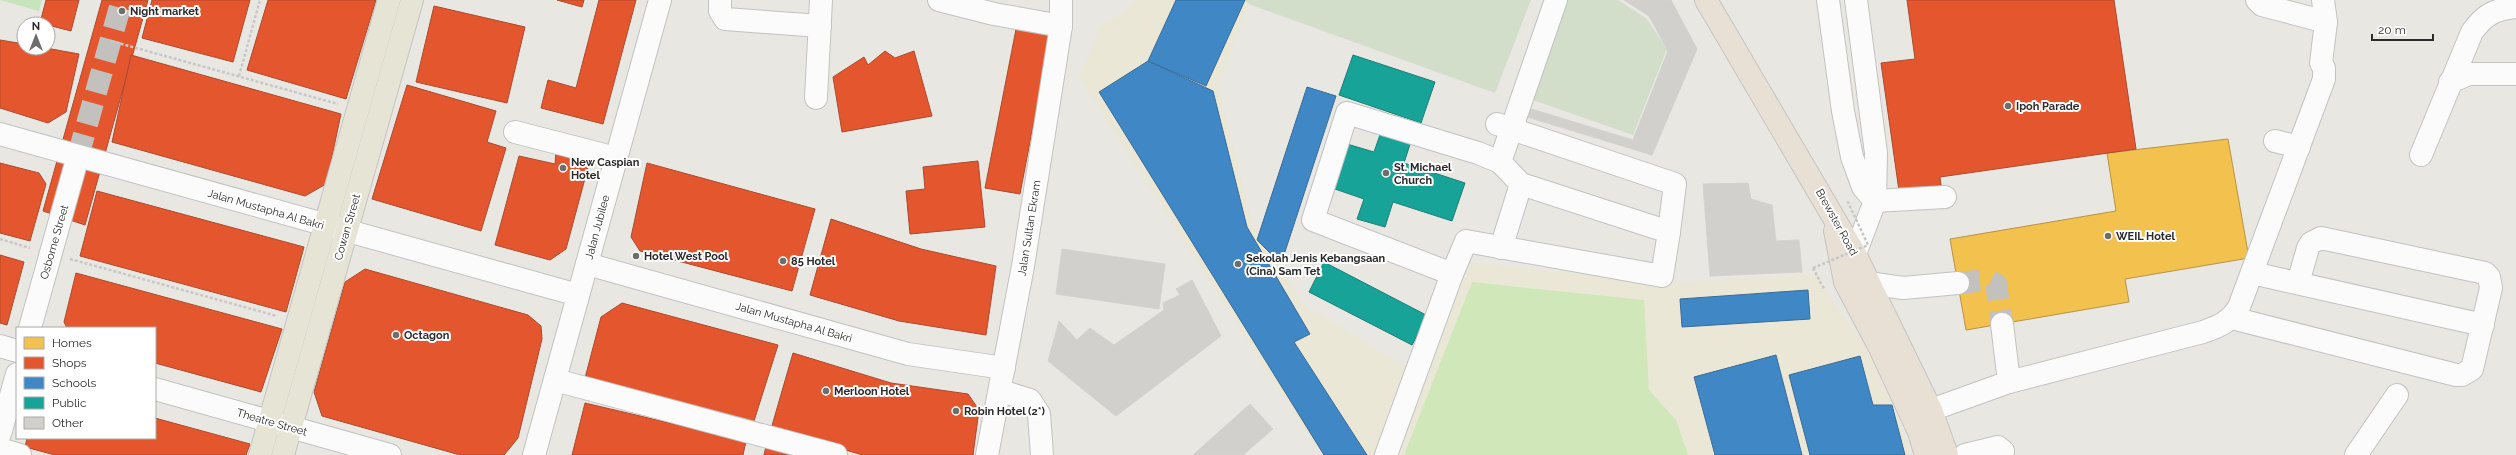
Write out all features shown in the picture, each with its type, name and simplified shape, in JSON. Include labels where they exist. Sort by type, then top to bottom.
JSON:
[{"type":"highway","name":"Brewster Road","points":[[1710,0],[1840,207],[1855,254],[1931,410],[1947,455]]},
{"type":"highway","points":[[1840,207],[1845,282],[1879,346],[1919,432],[1926,455]]},
{"type":"main road","name":"Cowan Street","points":[[283,455],[335,229],[358,110],[389,0]]},
{"type":"main road","name":"Cowan Street","points":[[260,455],[299,322],[335,229],[412,0]]},
{"type":"street","name":"Jalan Jubilee","points":[[534,455],[660,0]]},
{"type":"street","points":[[720,0],[720,11],[725,19],[820,26]]},
{"type":"street","points":[[816,98],[821,0]]},
{"type":"street","points":[[939,0],[994,14],[1061,26]]},
{"type":"street","name":"Jalan Sultan Ekram","points":[[987,455],[1001,391],[1061,26],[1062,0]]},
{"type":"street","points":[[1500,162],[1504,126],[1541,0]]},
{"type":"street","points":[[1478,153],[1504,126],[1556,0]]},
{"type":"street","points":[[1828,0],[1843,111],[1852,157],[1863,187],[1875,201]]},
{"type":"street","points":[[1855,254],[1875,201],[1876,153],[1856,0]]},
{"type":"street","points":[[2257,0],[2262,5],[2326,22]]},
{"type":"street","points":[[1931,410],[2009,382],[2203,332],[2225,324],[2232,318],[2252,273],[2324,79],[2324,68],[2320,63],[2326,22],[2323,0]]},
{"type":"street","points":[[2421,155],[2472,32],[2480,20],[2496,10],[2516,7]]},
{"type":"street","points":[[2450,82],[2469,74],[2516,74]]},
{"type":"street","points":[[1452,274],[1313,220],[1347,113],[1478,153],[1500,162],[1521,184],[1669,232]]},
{"type":"street","points":[[1386,455],[1452,274],[1466,241],[1662,276],[1675,184],[1504,126]]},
{"type":"street","points":[[514,132],[616,158]]},
{"type":"street","name":"Jalan Mustapha Al Bakri","points":[[0,134],[578,296]]},
{"type":"street","points":[[2275,141],[2299,147]]},
{"type":"street","name":"Osborne Street","points":[[30,327],[78,156]]},
{"type":"street","points":[[1501,248],[1521,184]]},
{"type":"street","points":[[1875,201],[1944,197]]},
{"type":"street","points":[[2232,318],[2462,375],[2472,369],[2483,325],[2491,282],[2489,277],[2479,270],[2320,238],[2311,243],[2308,248],[2298,283]]},
{"type":"street","name":"Jalan Mustapha Al Bakri","points":[[587,264],[908,354],[1004,368]]},
{"type":"street","points":[[2252,273],[2483,325]]},
{"type":"street","points":[[1868,283],[1903,288],[1958,283]]},
{"type":"street","points":[[2002,324],[2009,382]]},
{"type":"street","points":[[0,346],[16,351]]},
{"type":"street","points":[[0,434],[16,378]]},
{"type":"street","points":[[555,380],[836,455]]},
{"type":"street","name":"Theatre Street","points":[[156,389],[390,455]]},
{"type":"street","points":[[1001,391],[1030,400],[1039,414],[1042,455]]},
{"type":"street","points":[[2356,455],[2396,395]]},
{"type":"street","points":[[1965,455],[1998,447],[2003,451]]},
{"type":"street","points":[[0,450],[20,455]]},
{"type":"path","points":[[239,76],[260,0]]},
{"type":"path","points":[[111,41],[358,110]]},
{"type":"path","points":[[1813,268],[1868,245],[1840,207]]},
{"type":"path","points":[[0,239],[299,322]]},
{"type":"shaded area","points":[[1140,0],[1244,0],[1249,4],[1218,84],[1253,224],[1303,304],[1424,378],[1467,262],[1659,283],[1815,274],[1866,349],[1896,414],[1910,455],[1320,455],[1079,77],[1100,28]]},
{"type":"green space","points":[[0,0],[42,0],[39,11]]},
{"type":"green space","points":[[1244,0],[1531,0],[1495,93],[1251,5]]},
{"type":"green space","points":[[1562,0],[1618,0],[1647,19],[1667,49],[1633,135],[1527,98]]},
{"type":"green space","points":[[1472,282],[1644,300],[1649,390],[1676,420],[1688,455],[1404,455]]},
{"type":"building: Homes","name":"WEIL Hotel","points":[[2228,139],[2249,258],[2125,279],[2129,302],[1966,330],[1950,239],[2116,211],[2107,153]]},
{"type":"building: Shops","points":[[46,0],[79,0],[71,31],[56,27],[56,16],[42,16]]},
{"type":"building: Shops","points":[[102,0],[148,0],[85,225],[43,211]]},
{"type":"building: Shops","points":[[152,0],[250,0],[233,62],[142,38]]},
{"type":"building: Shops","points":[[268,0],[376,0],[346,99],[247,70]]},
{"type":"building: Shops","points":[[557,0],[584,0],[582,7]]},
{"type":"building: Shops","points":[[599,0],[636,0],[603,124],[541,108],[548,80],[576,88]]},
{"type":"building: Shops","name":"Ipoh Parade","points":[[1907,0],[2114,0],[2136,149],[1940,177],[1941,185],[1899,191],[1881,63],[1915,59]]},
{"type":"building: Shops","points":[[434,6],[525,27],[507,103],[416,82]]},
{"type":"building: Shops","points":[[1017,24],[1051,31],[1020,194],[985,188]]},
{"type":"building: Shops","points":[[0,40],[16,43],[16,56],[56,56],[56,50],[79,54],[66,112],[48,123],[0,108]]},
{"type":"building: Shops","points":[[885,51],[895,58],[914,51],[932,116],[842,132],[833,77],[864,57],[868,65]]},
{"type":"building: Shops","points":[[131,55],[341,114],[326,184],[305,196],[112,142]]},
{"type":"building: Shops","points":[[407,85],[496,111],[487,142],[506,148],[481,231],[372,199]]},
{"type":"building: Shops","points":[[556,151],[590,160],[566,249],[550,260],[495,245],[519,156],[555,164]]},
{"type":"building: Shops","points":[[978,161],[985,227],[910,234],[906,191],[925,189],[923,167]]},
{"type":"building: Shops","points":[[0,163],[39,173],[46,184],[30,241],[0,233]]},
{"type":"building: Shops","points":[[647,163],[815,209],[792,291],[640,251],[631,237]]},
{"type":"building: Shops","points":[[97,191],[304,247],[286,312],[80,256]]},
{"type":"building: Shops","points":[[831,219],[921,249],[996,266],[986,335],[899,321],[810,295]]},
{"type":"building: Shops","points":[[0,255],[24,262],[7,325],[0,323]]},
{"type":"building: Shops","name":"Octagon","points":[[365,269],[528,315],[541,326],[542,339],[518,438],[504,455],[460,455],[322,416],[314,392],[345,282]]},
{"type":"building: Shops","points":[[76,273],[282,329],[261,392],[156,363],[156,327],[66,327],[64,322]]},
{"type":"building: Shops","points":[[622,303],[778,345],[753,424],[585,378],[601,317]]},
{"type":"building: Shops","points":[[793,353],[891,383],[968,394],[979,410],[973,455],[863,455],[771,429]]},
{"type":"building: Shops","points":[[585,403],[746,441],[743,455],[572,455]]},
{"type":"building: Shops","points":[[156,418],[250,444],[246,455],[55,455],[25,447],[27,439],[156,439]]},
{"type":"building: Shops","points":[[766,446],[799,455],[764,455]]},
{"type":"building: Schools","points":[[1176,0],[1245,0],[1206,86],[1148,61]]},
{"type":"building: Schools","points":[[1148,61],[1213,91],[1247,227],[1310,334],[1294,342],[1367,455],[1324,455],[1099,92]]},
{"type":"building: Schools","points":[[1307,87],[1336,96],[1281,264],[1257,240]]},
{"type":"building: Schools","points":[[1808,290],[1810,319],[1682,327],[1680,299]]},
{"type":"building: Schools","points":[[1776,355],[1802,455],[1715,455],[1694,377]]},
{"type":"building: Schools","points":[[1860,356],[1873,405],[1892,405],[1905,455],[1810,455],[1789,375]]},
{"type":"building: Public","points":[[1353,55],[1435,82],[1421,123],[1339,95]]},
{"type":"building: Public","name":"St. Michael Church","points":[[1382,129],[1412,138],[1404,163],[1465,183],[1452,221],[1393,202],[1385,227],[1357,219],[1364,199],[1332,188],[1347,144],[1374,152]]},
{"type":"building: Public","points":[[1324,262],[1428,316],[1412,345],[1309,292]]},
{"type":"building: Other","points":[[1624,0],[1671,0],[1697,49],[1652,155],[1524,116],[1528,108],[1633,140],[1668,51],[1649,16]]},
{"type":"building: Other","points":[[1748,183],[1751,199],[1772,205],[1776,241],[1799,240],[1802,272],[1710,276],[1703,184]]},
{"type":"building: Other","points":[[1062,249],[1165,264],[1159,309],[1056,294]]},
{"type":"building: Other","points":[[1192,280],[1221,336],[1116,416],[1048,361],[1059,321],[1077,340],[1090,328],[1114,345],[1164,310],[1163,303],[1180,295],[1176,289]]},
{"type":"building: Other","points":[[1250,404],[1273,429],[1243,455],[1193,455]]},
{"type":"tunnel","points":[[78,156],[122,0]]},
{"type":"tunnel","points":[[1958,283],[1988,280],[1996,284],[2002,324]]},
{"type":"place","name":"Night market","points":[[122,11]]},
{"type":"place","name":"Ipoh Parade","points":[[2008,106]]},
{"type":"place","name":"New Caspian Hotel","points":[[563,168]]},
{"type":"place","name":"St. Michael Church","points":[[1386,173]]},
{"type":"place","name":"WEIL Hotel","points":[[2108,236]]},
{"type":"place","name":"Hotel West Pool","points":[[636,256]]},
{"type":"place","name":"85 Hotel","points":[[783,261]]},
{"type":"place","name":"Sekolah Jenis Kebangsaan (Cina) Sam Tet","points":[[1238,264]]},
{"type":"place","name":"Octagon","points":[[396,335]]},
{"type":"place","name":"Merloon Hotel","points":[[826,391]]},
{"type":"place","name":"Robin Hotel (2*)","points":[[956,411]]}]
